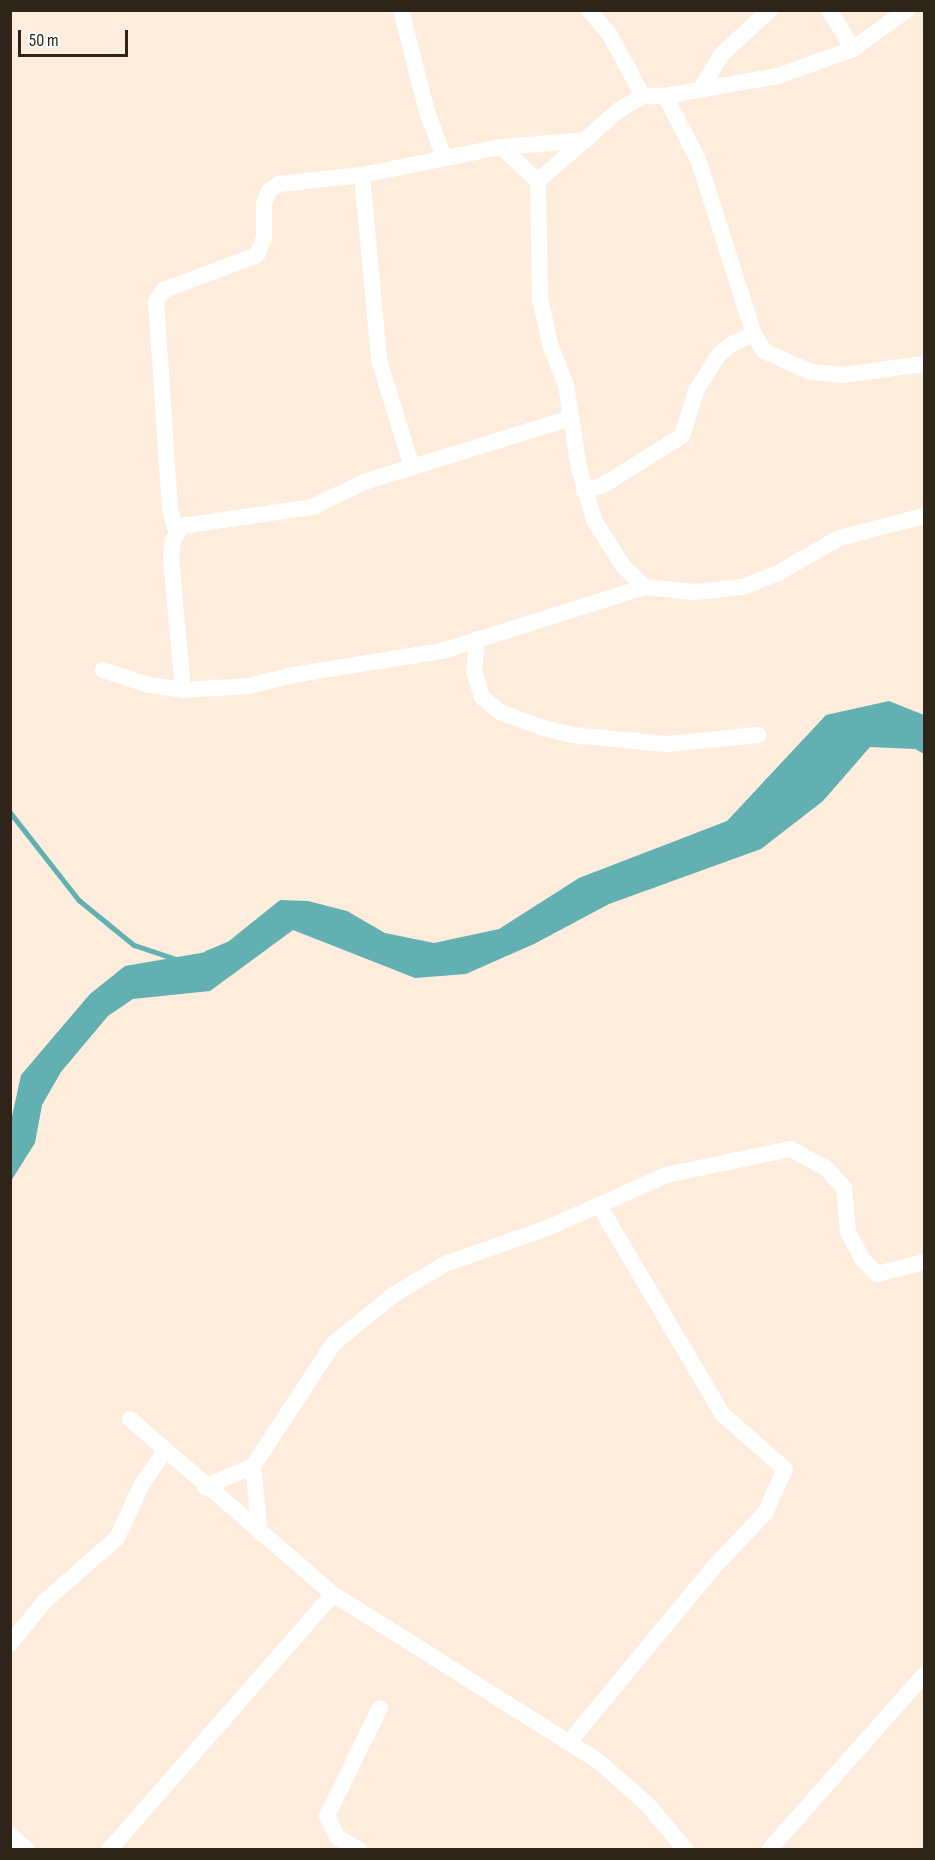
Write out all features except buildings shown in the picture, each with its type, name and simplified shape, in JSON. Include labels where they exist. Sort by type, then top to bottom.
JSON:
[{"type":"street","points":[[401,10],[427,112],[444,157]]},
{"type":"street","points":[[588,10],[610,35],[643,96]]},
{"type":"street","points":[[702,87],[721,55],[770,10]]},
{"type":"street","points":[[829,10],[853,50]]},
{"type":"street","points":[[538,181],[588,140],[619,110],[643,96],[665,96],[702,87],[778,76],[853,50],[907,10]]},
{"type":"street","points":[[665,96],[698,159],[754,334],[765,351],[811,372],[843,375],[924,364]]},
{"type":"street","points":[[177,534],[170,510],[156,302],[164,290],[257,255],[264,238],[264,204],[269,191],[279,184],[362,175],[501,147],[588,140]]},
{"type":"street","points":[[501,147],[538,181],[540,299],[551,347],[566,385],[584,491],[594,520],[623,566],[645,586]]},
{"type":"street","points":[[362,175],[379,360],[412,467]]},
{"type":"street","points":[[584,491],[605,484],[681,436],[696,391],[717,357],[730,345],[754,334]]},
{"type":"street","points":[[183,690],[171,559],[177,534],[182,526],[195,521],[312,507],[364,482],[571,418]]},
{"type":"street","points":[[103,670],[149,685],[183,690],[249,686],[293,675],[388,663],[477,639],[645,586],[695,592],[744,587],[778,573],[839,538],[924,516]]},
{"type":"street","points":[[477,639],[474,671],[482,697],[500,712],[543,728],[573,735],[667,744],[759,735]]},
{"type":"street","points":[[205,1487],[253,1466],[333,1344],[353,1325],[445,1264],[599,1205],[666,1175],[790,1149],[826,1168],[844,1188],[848,1232],[863,1260],[877,1274],[924,1262]]},
{"type":"street","points":[[570,1741],[713,1568],[765,1513],[785,1469],[723,1415],[599,1205]]},
{"type":"street","points":[[130,1419],[205,1487],[333,1594],[570,1741],[647,1804],[686,1850]]},
{"type":"street","points":[[10,1644],[45,1601],[117,1538],[142,1484],[165,1450]]},
{"type":"street","points":[[253,1466],[260,1534]]},
{"type":"street","points":[[109,1850],[333,1594]]},
{"type":"street","points":[[769,1850],[924,1675]]},
{"type":"street","points":[[360,1850],[337,1837],[327,1816],[380,1708]]},
{"type":"street","points":[[10,1835],[27,1850]]},
{"type":"water","points":[[889,701],[924,715],[924,754],[915,749],[870,747],[823,801],[761,849],[609,904],[534,944],[466,974],[415,978],[293,930],[210,991],[133,999],[108,1016],[61,1072],[42,1105],[35,1143],[11,1181],[11,1121],[21,1075],[90,994],[125,966],[218,950],[280,900],[308,901],[347,911],[385,933],[434,943],[499,929],[579,878],[727,821],[826,715]]},
{"type":"waterway","points":[[10,812],[79,900],[134,945],[176,959]]},
{"type":"waterway","points":[[206,953],[229,943]]}]
